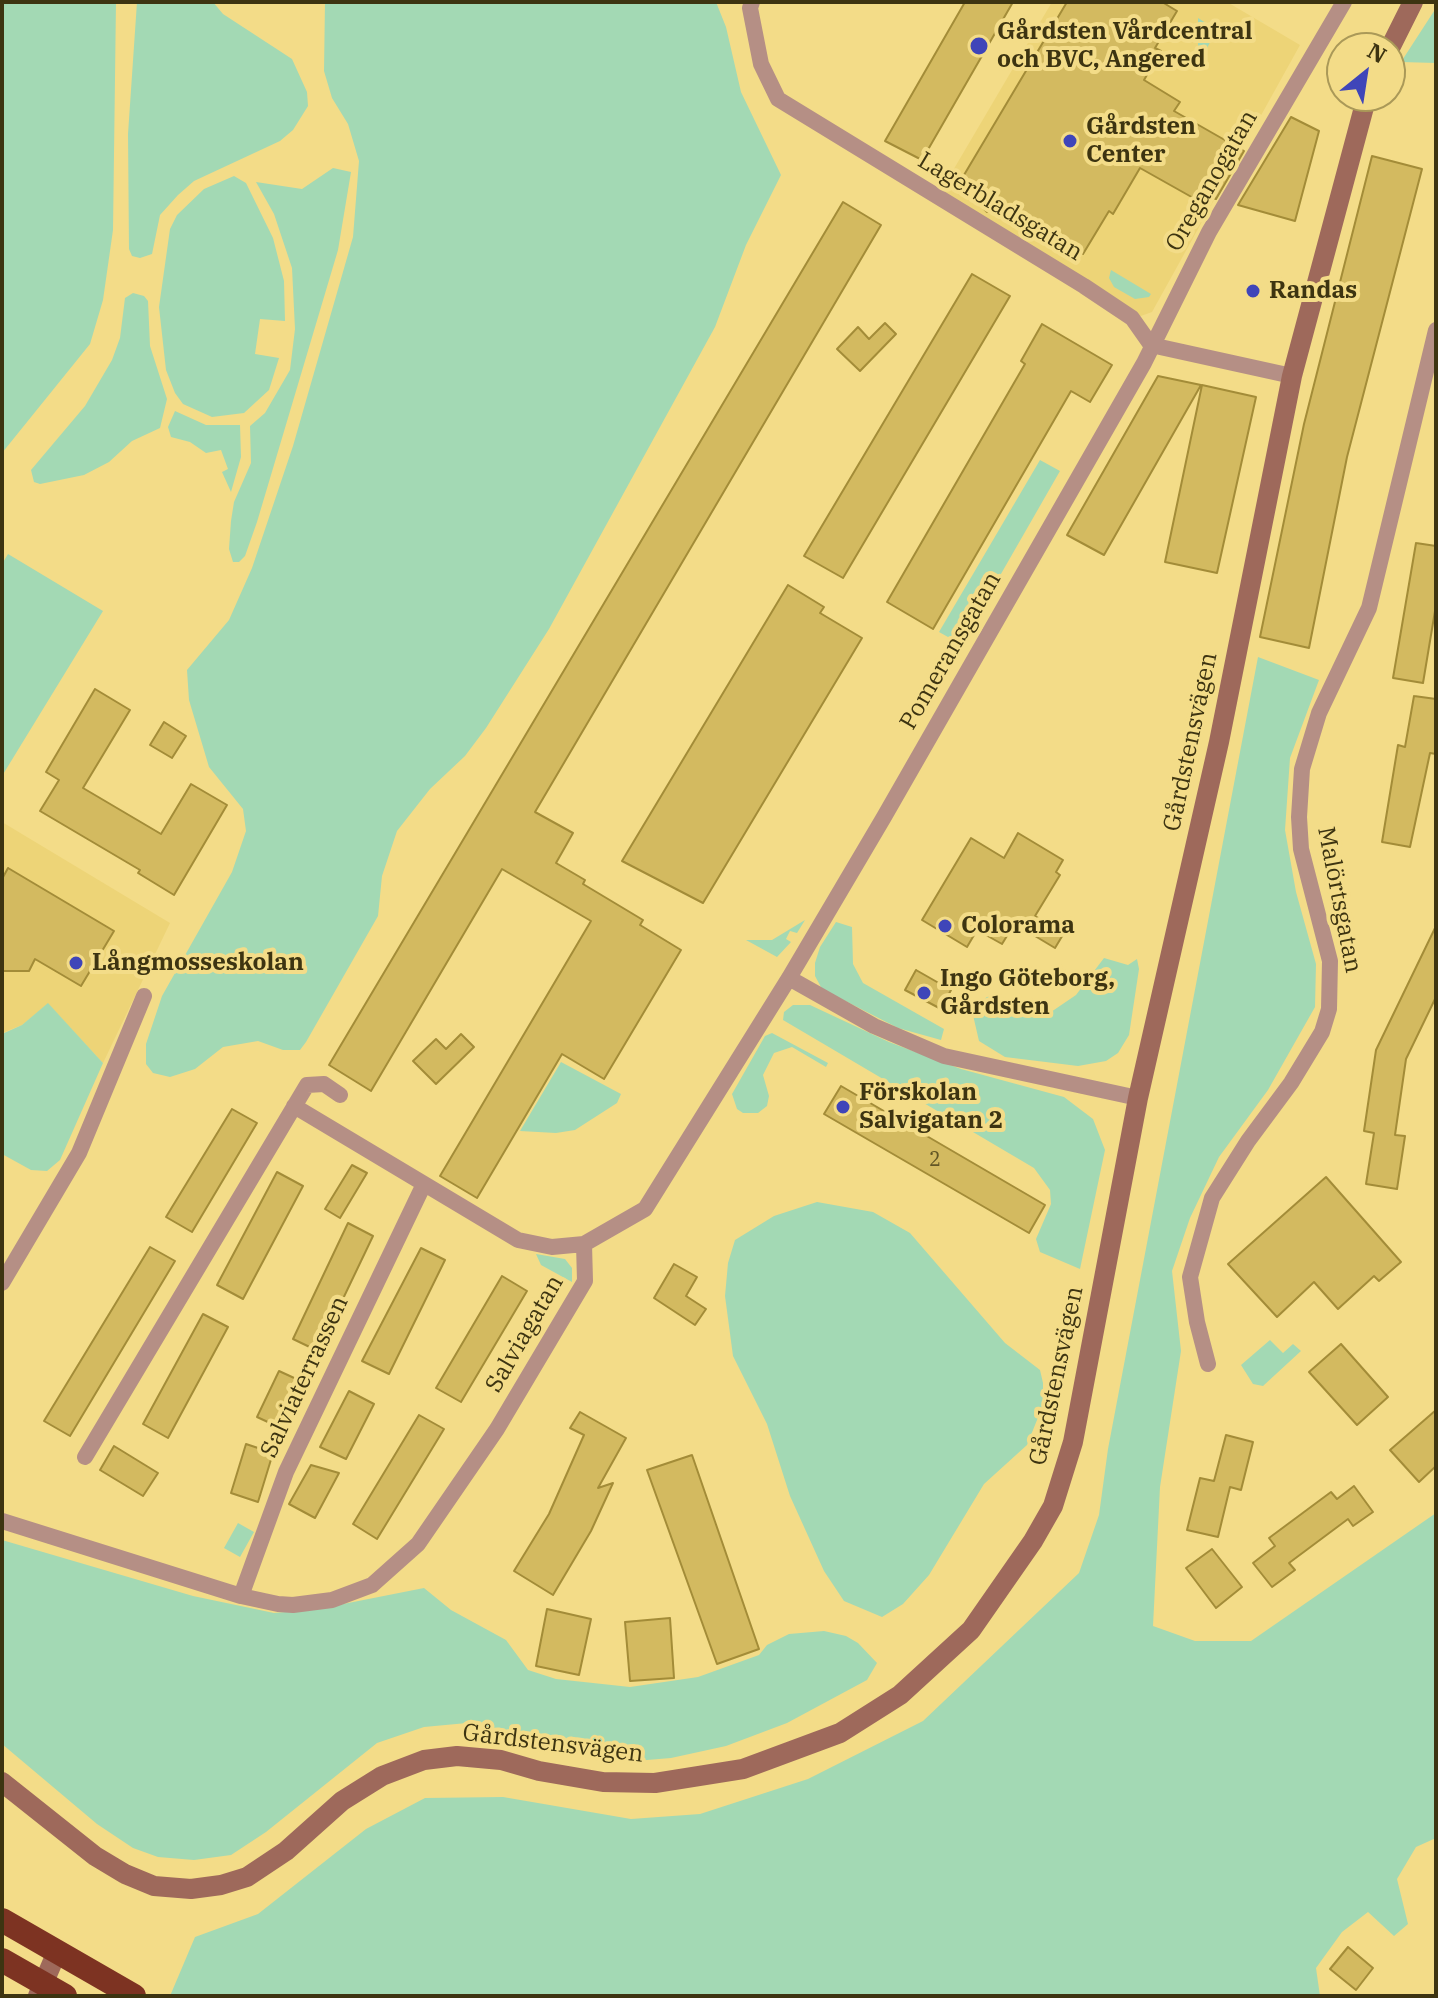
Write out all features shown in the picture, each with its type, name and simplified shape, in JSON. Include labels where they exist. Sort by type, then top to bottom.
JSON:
[{"type":"highway","points":[[2,1920],[56,1954],[134,1996]]},
{"type":"highway","points":[[2,1960],[40,1990],[65,1996]]},
{"type":"street","name":"Lagerbladsgatan","points":[[752,2],[750,8],[761,64],[778,99],[1084,286],[1132,318],[1151,345]]},
{"type":"street","name":"Oreganogatan","points":[[1151,345],[1209,232],[1344,2]]},
{"type":"street","points":[[1398,32],[1413,2]]},
{"type":"street","name":"Gårdstensvägen","points":[[2,1782],[95,1856],[125,1874],[154,1886],[191,1889],[247,1877],[286,1851],[342,1801],[382,1776],[424,1760],[457,1756],[501,1760],[539,1771],[603,1782],[655,1783],[743,1769],[840,1733],[900,1695],[971,1630],[1003,1587],[1053,1506],[1073,1442],[1138,1098],[1219,742],[1292,376],[1363,112]]},
{"type":"street","name":"Malörtsgatan","points":[[1208,1364],[1190,1277],[1212,1198],[1248,1141],[1291,1083],[1322,1032],[1329,1009],[1330,961],[1301,849],[1302,769],[1319,713],[1369,608],[1436,330]]},
{"type":"street","points":[[1151,345],[1292,376]]},
{"type":"street","name":"Pomeransgatan","points":[[789,978],[1144,363],[1151,345]]},
{"type":"street","points":[[294,1106],[518,1240],[552,1247],[584,1244],[617,1228],[645,1209],[789,978],[874,1026],[944,1056],[1138,1098]]},
{"type":"street","points":[[2,1283],[79,1153],[144,996]]},
{"type":"street","points":[[85,1457],[307,1085],[324,1084],[340,1095]]},
{"type":"street","name":"Salviaterrassen","points":[[241,1596],[286,1472],[424,1184]]},
{"type":"street","name":"Salviagatan","points":[[2,1521],[241,1596],[293,1605],[332,1600],[372,1585],[404,1559],[497,1429],[585,1281],[584,1244]]},
{"type":"street","points":[[40,1990],[56,1954]]},
{"type":"shaded area","points":[[1052,2],[1227,2],[1300,45],[1152,312],[1138,317],[935,201]]},
{"type":"shaded area","name":"Långmosseskolan","points":[[2,822],[170,923],[103,1063],[48,1004],[22,1025],[2,1033]]},
{"type":"green space","points":[[2,2],[116,2],[113,230],[103,300],[90,344],[2,453]]},
{"type":"green space","points":[[137,2],[213,2],[223,14],[292,59],[307,92],[308,106],[293,130],[280,141],[194,181],[178,195],[160,215],[152,254],[140,258],[132,256],[129,249],[128,134]]},
{"type":"green space","points":[[325,2],[716,2],[726,27],[741,92],[781,175],[746,245],[715,327],[549,629],[465,756],[430,789],[397,831],[382,876],[378,916],[306,1042],[300,1050],[283,1050],[258,1041],[223,1047],[195,1069],[170,1077],[153,1073],[146,1064],[146,1044],[162,996],[232,872],[246,831],[243,809],[209,767],[189,700],[187,670],[229,620],[252,568],[293,446],[353,237],[359,161],[348,124],[332,98],[324,71]]},
{"type":"green space","points":[[1436,8],[1436,63],[1406,62],[1406,54]]},
{"type":"green space","points":[[1198,18],[1217,30],[1202,57],[1198,55]]},
{"type":"green space","points":[[333,168],[351,172],[338,250],[257,522],[245,556],[239,562],[233,562],[229,549],[231,521],[234,502],[251,463],[250,426],[265,413],[290,370],[295,329],[292,268],[274,214],[256,182],[302,189]]},
{"type":"green space","points":[[234,176],[246,183],[273,238],[284,281],[285,321],[260,319],[255,354],[279,358],[269,390],[244,413],[212,417],[183,404],[175,393],[166,370],[159,307],[170,229],[177,215],[204,189]]},
{"type":"green space","points":[[1111,270],[1151,294],[1135,299],[1114,287],[1109,278]]},
{"type":"green space","points":[[133,293],[144,296],[148,301],[150,346],[167,399],[160,428],[132,441],[109,462],[84,475],[40,484],[34,482],[31,470],[85,406],[112,360],[120,338],[125,298]]},
{"type":"green space","points":[[175,411],[206,425],[240,425],[241,457],[231,492],[222,472],[228,469],[221,450],[206,453],[190,442],[171,437],[168,427]]},
{"type":"green space","points":[[1040,460],[1060,471],[982,607],[962,634],[948,637],[939,632]]},
{"type":"green space","points":[[8,554],[103,611],[2,776],[2,564]]},
{"type":"green space","points":[[1258,657],[1319,680],[1290,758],[1285,830],[1296,892],[1316,964],[1315,1007],[1268,1090],[1219,1157],[1190,1218],[1172,1271],[1181,1351],[1160,1487],[1153,1626],[1195,1641],[1251,1641],[1436,1513],[1436,1838],[1416,1847],[1397,1879],[1408,1924],[1394,1936],[1368,1912],[1342,1932],[1316,1968],[1320,1996],[170,1996],[195,1937],[258,1914],[366,1829],[425,1798],[503,1797],[631,1819],[700,1814],[808,1779],[923,1721],[1079,1573],[1099,1515],[1108,1449]]},
{"type":"green space","points":[[805,920],[797,933],[790,931],[786,939],[791,942],[777,957],[746,940],[772,940]]},
{"type":"green space","points":[[836,922],[852,927],[853,964],[863,983],[944,1029],[941,1040],[898,1028],[822,989],[815,976],[815,963],[820,947]]},
{"type":"green space","points":[[1104,958],[1128,965],[1137,959],[1139,969],[1129,1035],[1118,1053],[1106,1061],[1078,1066],[1005,1057],[979,1041],[973,1015],[979,1003],[987,997],[997,995],[998,1015],[1051,1012],[1076,995]]},
{"type":"green space","points":[[48,1003],[103,1063],[60,1160],[47,1171],[31,1170],[2,1154],[2,1034],[22,1025]]},
{"type":"green space","points":[[793,1005],[810,1005],[889,1042],[961,1069],[1064,1097],[1093,1119],[1105,1150],[1080,1269],[1040,1252],[1036,1239],[1051,1204],[1050,1190],[1034,1168],[783,1020],[784,1012]]},
{"type":"green space","points":[[772,1033],[828,1063],[826,1067],[792,1047],[774,1053],[763,1075],[769,1096],[767,1106],[758,1113],[743,1113],[737,1109],[732,1094],[765,1036]]},
{"type":"green space","points":[[561,1062],[621,1094],[617,1103],[575,1130],[556,1133],[520,1131]]},
{"type":"green space","points":[[817,1202],[873,1212],[910,1233],[1005,1343],[1040,1370],[1043,1383],[1043,1405],[1027,1445],[984,1484],[929,1575],[903,1604],[882,1617],[844,1601],[824,1571],[790,1496],[767,1424],[733,1356],[725,1296],[728,1263],[735,1240],[774,1216]]},
{"type":"green space","points":[[536,1254],[565,1259],[572,1268],[572,1282],[541,1265]]},
{"type":"green space","points":[[1270,1340],[1283,1353],[1293,1344],[1301,1351],[1263,1386],[1253,1384],[1241,1365]]},
{"type":"green space","points":[[238,1523],[254,1532],[240,1557],[224,1548]]},
{"type":"green space","points":[[2,1540],[193,1596],[274,1613],[318,1609],[424,1588],[451,1610],[506,1640],[528,1670],[556,1679],[630,1687],[698,1677],[759,1655],[767,1645],[789,1634],[824,1631],[846,1636],[858,1643],[877,1663],[867,1680],[787,1723],[726,1746],[671,1758],[623,1762],[467,1723],[424,1727],[377,1743],[266,1832],[231,1855],[194,1860],[158,1857],[133,1848],[97,1824],[2,1744]]},
{"type":"building","points":[[965,2],[1013,2],[922,160],[885,141]]},
{"type":"building","name":"Gårdsten Center","points":[[1067,2],[1162,2],[1177,11],[1155,48],[1161,51],[1144,80],[1180,102],[1174,111],[1244,151],[1216,199],[1209,197],[1204,204],[1140,168],[1113,214],[1109,211],[1083,254],[996,200],[987,212],[976,201],[981,192],[961,180]]},
{"type":"building","points":[[1291,117],[1319,131],[1295,221],[1238,205]]},
{"type":"building","points":[[1372,156],[1422,169],[1347,457],[1309,648],[1260,637],[1304,424]]},
{"type":"building","points":[[843,202],[881,225],[535,812],[573,833],[556,863],[585,880],[583,884],[643,920],[640,925],[681,950],[604,1079],[562,1054],[477,1198],[440,1176],[591,921],[502,869],[371,1091],[329,1065]]},
{"type":"building","points":[[972,274],[1010,296],[843,578],[804,556]]},
{"type":"building","points":[[885,323],[896,334],[860,371],[837,349],[858,327],[869,339]]},
{"type":"building","points":[[1042,324],[1112,365],[1090,402],[1071,391],[933,629],[887,602],[1025,364],[1021,361]]},
{"type":"building","points":[[1158,376],[1201,385],[1104,555],[1067,535]]},
{"type":"building","points":[[1202,385],[1256,397],[1217,573],[1165,562]]},
{"type":"building","points":[[1416,543],[1436,546],[1436,605],[1423,683],[1393,678]]},
{"type":"building","points":[[788,585],[824,607],[820,613],[862,638],[703,903],[622,861]]},
{"type":"building","points":[[95,689],[130,710],[83,788],[161,834],[191,784],[227,805],[174,895],[138,873],[140,870],[40,811],[59,780],[46,772]]},
{"type":"building","points":[[1414,696],[1436,699],[1436,754],[1430,753],[1410,847],[1382,842],[1398,745],[1405,747]]},
{"type":"building","points":[[164,722],[186,736],[172,758],[150,745]]},
{"type":"building","points":[[1018,833],[1063,860],[1056,872],[1060,875],[1035,916],[1064,933],[1055,948],[1020,927],[1015,934],[1010,931],[1002,944],[977,930],[967,947],[922,920],[971,838],[1004,858]]},
{"type":"building","points":[[8,868],[114,931],[81,986],[35,959],[29,971],[2,971],[2,879]]},
{"type":"building","points":[[1436,926],[1436,997],[1406,1059],[1395,1135],[1405,1136],[1397,1189],[1366,1184],[1374,1133],[1364,1131],[1376,1050]]},
{"type":"building","points":[[916,970],[951,990],[941,1009],[905,990]]},
{"type":"building","points":[[461,1034],[474,1047],[436,1084],[413,1061],[436,1039],[446,1049]]},
{"type":"building","points":[[841,1086],[1045,1205],[1029,1233],[824,1114]]},
{"type":"building","points":[[232,1109],[257,1123],[192,1232],[166,1217]]},
{"type":"building","points":[[352,1165],[367,1173],[340,1218],[325,1209]]},
{"type":"building","points":[[277,1172],[303,1186],[243,1299],[217,1285]]},
{"type":"building","points":[[1326,1177],[1401,1262],[1379,1281],[1374,1276],[1338,1309],[1314,1282],[1277,1317],[1228,1264]]},
{"type":"building","points":[[348,1223],[373,1236],[318,1351],[293,1339]]},
{"type":"building","points":[[150,1247],[175,1261],[70,1436],[44,1421]]},
{"type":"building","points":[[421,1248],[445,1260],[389,1374],[362,1361]]},
{"type":"building","points":[[674,1264],[697,1277],[686,1296],[706,1309],[695,1325],[654,1298]]},
{"type":"building","points":[[502,1276],[527,1291],[461,1402],[436,1388]]},
{"type":"building","points":[[203,1314],[228,1327],[168,1438],[143,1424]]},
{"type":"building","points":[[1341,1344],[1388,1397],[1357,1425],[1309,1372]]},
{"type":"building","points":[[279,1371],[305,1383],[283,1429],[257,1417]]},
{"type":"building","points":[[349,1391],[374,1404],[346,1459],[320,1447]]},
{"type":"building","points":[[1436,1410],[1436,1466],[1419,1482],[1390,1450]]},
{"type":"building","points":[[580,1412],[626,1438],[598,1488],[613,1483],[591,1531],[553,1595],[514,1571],[549,1514],[584,1435],[570,1428]]},
{"type":"building","points":[[419,1415],[444,1429],[377,1539],[353,1524]]},
{"type":"building","points":[[1226,1435],[1253,1442],[1241,1490],[1230,1487],[1218,1537],[1187,1530],[1200,1478],[1214,1481]]},
{"type":"building","points":[[246,1444],[273,1453],[258,1502],[231,1493]]},
{"type":"building","points":[[114,1446],[158,1473],[143,1496],[100,1470]]},
{"type":"building","points":[[692,1455],[759,1649],[717,1664],[647,1470]]},
{"type":"building","points":[[311,1465],[339,1473],[315,1518],[289,1504]]},
{"type":"building","points":[[1354,1486],[1373,1512],[1353,1526],[1348,1519],[1289,1563],[1295,1570],[1272,1587],[1253,1563],[1275,1546],[1269,1538],[1331,1492],[1337,1499]]},
{"type":"building","points":[[1212,1549],[1242,1587],[1216,1608],[1186,1568]]},
{"type":"building","points":[[547,1609],[591,1619],[579,1675],[536,1666]]},
{"type":"building","points":[[670,1618],[674,1678],[630,1681],[625,1622]]},
{"type":"building","points":[[1348,1947],[1373,1968],[1356,1990],[1330,1969]]},
{"type":"place","name":"Gårdsten Vårdcentral och BVC, Angered","points":[[979,46]]},
{"type":"place","name":"Gårdsten Center","points":[[1070,141]]},
{"type":"place","name":"Randas","points":[[1253,291]]},
{"type":"place","name":"Colorama","points":[[945,926]]},
{"type":"place","name":"Långmosseskolan","points":[[76,963]]},
{"type":"place","name":"Ingo Göteborg, Gårdsten","points":[[924,993]]},
{"type":"place","name":"Förskolan Salvigatan 2","points":[[843,1107]]}]
